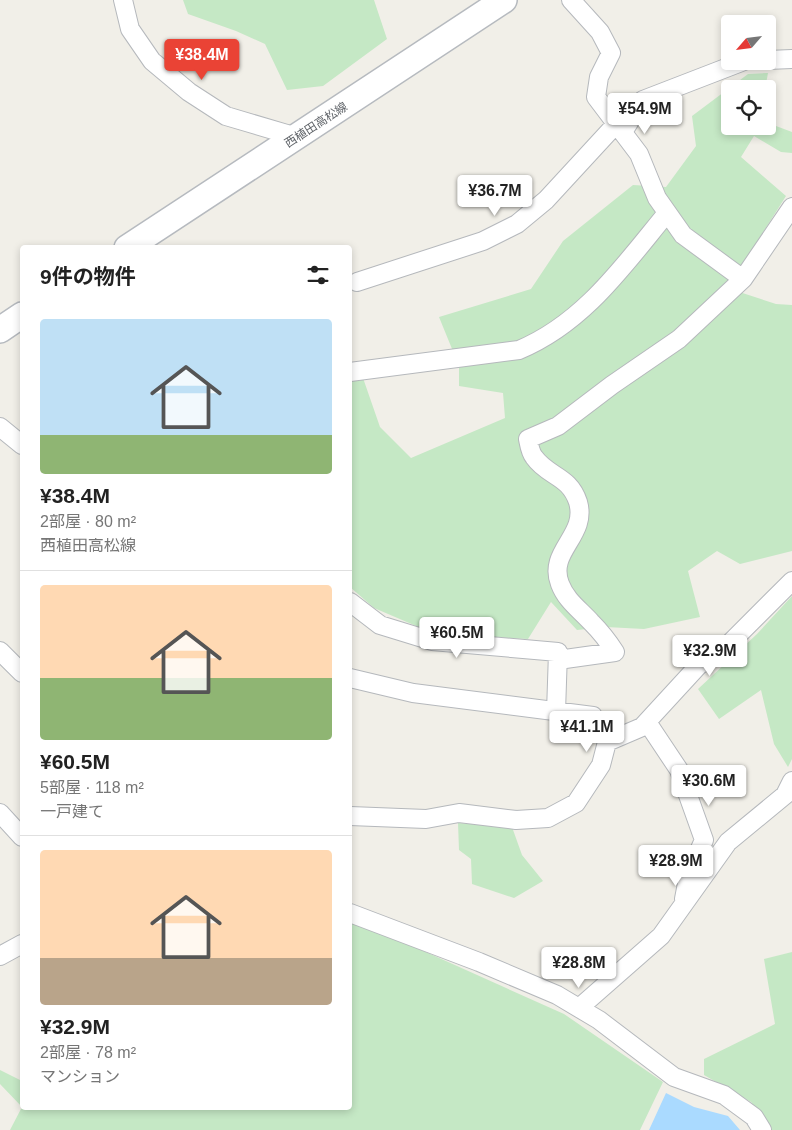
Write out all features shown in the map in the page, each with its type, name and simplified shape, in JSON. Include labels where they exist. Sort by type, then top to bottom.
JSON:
[{"type":"main road","name":"西植田高松線","points":[[132,245],[297,138],[504,0]]},
{"type":"main road","points":[[0,330],[20,317]]},
{"type":"street","points":[[123,0],[130,29],[152,61],[189,92],[226,116],[297,138]]},
{"type":"street","points":[[571,0],[600,32],[611,53],[599,77],[596,97],[639,154],[657,198],[683,235],[743,280]]},
{"type":"street","points":[[776,60],[792,59]]},
{"type":"street","points":[[357,282],[483,242],[517,224],[546,200],[620,128],[643,100],[721,70]]},
{"type":"street","points":[[558,660],[615,652],[591,621],[567,599],[559,583],[556,570],[560,555],[580,523],[579,504],[572,486],[533,457],[528,439],[558,426],[612,385],[680,339],[743,280],[792,207]]},
{"type":"street","points":[[352,372],[519,350],[540,341],[565,325],[599,294],[667,213]]},
{"type":"street","points":[[0,427],[20,443]]},
{"type":"street","points":[[607,742],[642,727],[699,665],[723,650],[792,581]]},
{"type":"street","points":[[352,604],[380,625],[432,641],[558,652],[556,712]]},
{"type":"street","points":[[0,651],[20,671]]},
{"type":"street","points":[[352,678],[413,693],[593,716],[607,742],[600,765],[576,803],[548,818],[516,820],[459,813],[426,819],[352,816]]},
{"type":"street","points":[[647,722],[679,770],[704,840],[689,873],[684,905]]},
{"type":"street","points":[[579,1008],[661,936],[728,842],[785,795],[792,781]]},
{"type":"street","points":[[0,813],[20,835]]},
{"type":"street","points":[[352,914],[479,962],[557,995],[599,1020],[674,1077],[724,1095],[754,1117],[762,1130]]},
{"type":"street","points":[[0,956],[20,945]]},
{"type":"green space","points":[[183,0],[374,0],[387,39],[323,86],[287,90],[265,44],[236,31],[188,14]]},
{"type":"green space","points":[[768,73],[767,80],[740,80],[748,74]]},
{"type":"green space","points":[[721,94],[721,135],[776,135],[776,126],[792,132],[792,153],[781,152],[754,136],[741,157],[786,196],[743,264],[724,287],[776,304],[792,305],[792,551],[740,564],[717,551],[688,571],[700,617],[644,629],[606,627],[577,630],[551,602],[528,639],[435,634],[374,608],[352,589],[352,381],[363,378],[380,427],[411,458],[505,418],[503,393],[459,386],[459,366],[439,317],[531,289],[563,241],[633,185],[666,187],[696,146],[692,116]]},
{"type":"green space","points":[[792,596],[792,759],[788,767],[774,744],[761,690],[719,719],[698,689],[757,634]]},
{"type":"green space","points":[[458,823],[512,827],[522,855],[543,881],[514,898],[472,884],[471,859],[459,850]]},
{"type":"green space","points":[[352,923],[379,931],[564,1014],[663,1082],[640,1130],[10,1130],[20,1110],[352,1110]]},
{"type":"green space","points":[[792,952],[792,1130],[772,1130],[751,1102],[704,1075],[704,1059],[775,1024],[764,959]]},
{"type":"green space","points":[[0,1070],[20,1080],[20,1105],[0,1084]]},
{"type":"water","points":[[666,1093],[694,1107],[728,1116],[740,1130],[649,1130]]}]
